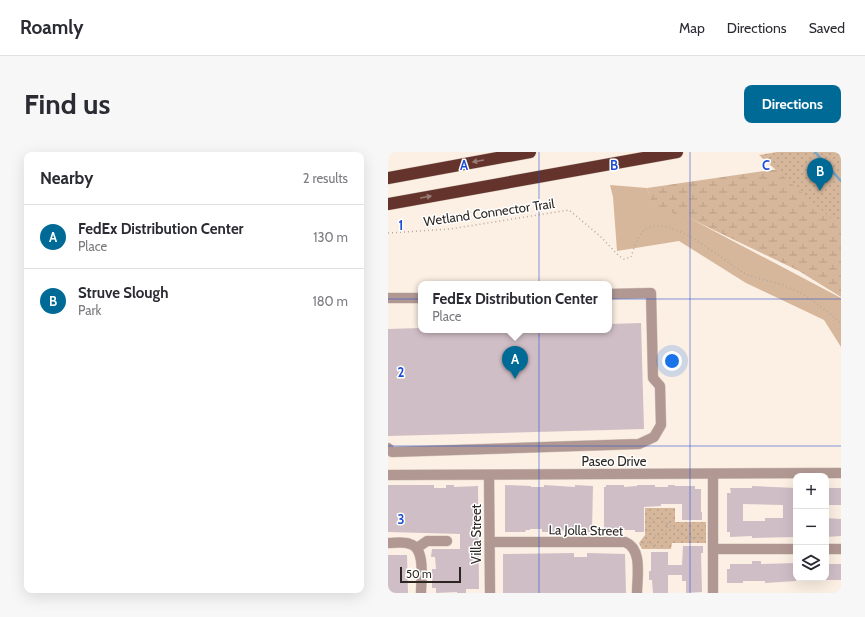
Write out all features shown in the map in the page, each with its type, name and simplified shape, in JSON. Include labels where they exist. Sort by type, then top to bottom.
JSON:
[{"type":"highway","points":[[388,178],[530,152]]},
{"type":"highway","points":[[388,204],[677,152]]},
{"type":"street","points":[[388,448],[392,452],[639,444],[654,437],[661,425],[660,386],[653,378],[651,293],[612,294]]},
{"type":"street","points":[[388,298],[418,298]]},
{"type":"street","name":"Paseo Drive","points":[[388,475],[841,473]]},
{"type":"street","points":[[713,474],[713,593]]},
{"type":"street","name":"Villa Street","points":[[489,475],[490,593]]},
{"type":"street","points":[[418,548],[427,541],[447,541]]},
{"type":"street","name":"La Jolla Street","points":[[490,542],[625,542],[631,545],[637,555],[637,593]]},
{"type":"street","points":[[388,543],[410,543],[418,548],[421,558],[421,593]]},
{"type":"street","points":[[713,549],[793,549]]},
{"type":"street","points":[[829,549],[841,549]]},
{"type":"path","name":"Wetland Connector Trail","points":[[388,233],[450,229],[569,210],[600,236],[619,256],[624,259],[631,257],[638,239],[645,229],[655,226],[670,228],[690,237],[745,273],[791,288],[817,304],[841,323]]},
{"type":"path","points":[[660,537],[653,535],[649,530],[650,524],[657,518],[663,519],[679,533],[688,537],[697,538],[706,536]]},
{"type":"path","points":[[640,545],[646,542],[656,545],[660,537],[666,532],[667,524]]},
{"type":"green space","points":[[777,152],[841,152],[841,227],[759,155]]},
{"type":"green space","points":[[841,160],[841,297],[799,271],[693,220],[653,206],[647,188]]},
{"type":"green space","points":[[610,185],[647,188],[652,202],[693,220],[841,298],[841,347],[824,320],[746,283],[679,241],[617,251],[613,197]]},
{"type":"green space","points":[[645,508],[675,508],[675,522],[706,522],[706,543],[672,543],[671,549],[642,549],[639,543],[645,535]]},
{"type":"building","points":[[641,323],[644,429],[388,436],[388,329],[418,328],[418,333],[612,333],[612,324]]},
{"type":"building","points":[[388,485],[434,485],[434,488],[446,488],[446,485],[454,485],[454,487],[478,486],[479,589],[466,589],[466,593],[436,593],[436,588],[432,588],[432,569],[436,569],[435,557],[431,557],[432,549],[460,549],[460,534],[388,532]]},
{"type":"building","points":[[505,485],[531,487],[544,487],[544,485],[575,487],[575,485],[593,486],[591,532],[560,530],[560,532],[542,532],[542,529],[530,529],[526,530],[525,532],[505,532]]},
{"type":"building","points":[[606,485],[624,485],[624,487],[637,485],[655,485],[655,487],[668,487],[668,485],[695,486],[695,489],[701,489],[702,520],[682,520],[682,504],[661,504],[661,506],[644,507],[644,532],[622,530],[622,532],[604,532],[604,487],[606,487]]},
{"type":"building","points":[[752,486],[793,488],[793,537],[730,537],[730,532],[727,532],[727,493],[731,493],[730,488],[752,488]],"holes":[[[743,504],[783,505],[783,518],[765,518],[765,521],[743,521]]]},
{"type":"building","points":[[829,488],[841,488],[841,505],[829,505]]},
{"type":"building","points":[[829,518],[841,519],[841,536],[829,537]]},
{"type":"building","points":[[683,546],[703,546],[703,553],[701,553],[702,592],[686,593],[686,581],[682,581],[682,575],[668,575],[668,593],[653,593],[652,580],[649,580],[649,571],[651,571],[651,552],[668,552],[668,565],[682,565]]},
{"type":"building","points":[[574,553],[574,557],[587,557],[587,553],[625,554],[626,593],[503,593],[503,554]]},
{"type":"building","points":[[388,555],[407,555],[408,593],[388,593]]},
{"type":"building","points":[[752,561],[761,561],[761,564],[793,563],[793,581],[796,581],[765,583],[765,581],[743,581],[743,583],[727,583],[727,569],[730,569],[730,564],[752,564]]},
{"type":"building","points":[[829,564],[841,564],[841,580],[829,580]]},
{"type":"waterway","points":[[815,152],[841,181]]},
{"type":"place","name":"Struve Slough","points":[[820,191]]},
{"type":"place","name":"FedEx Distribution Center","points":[[515,379]]}]
